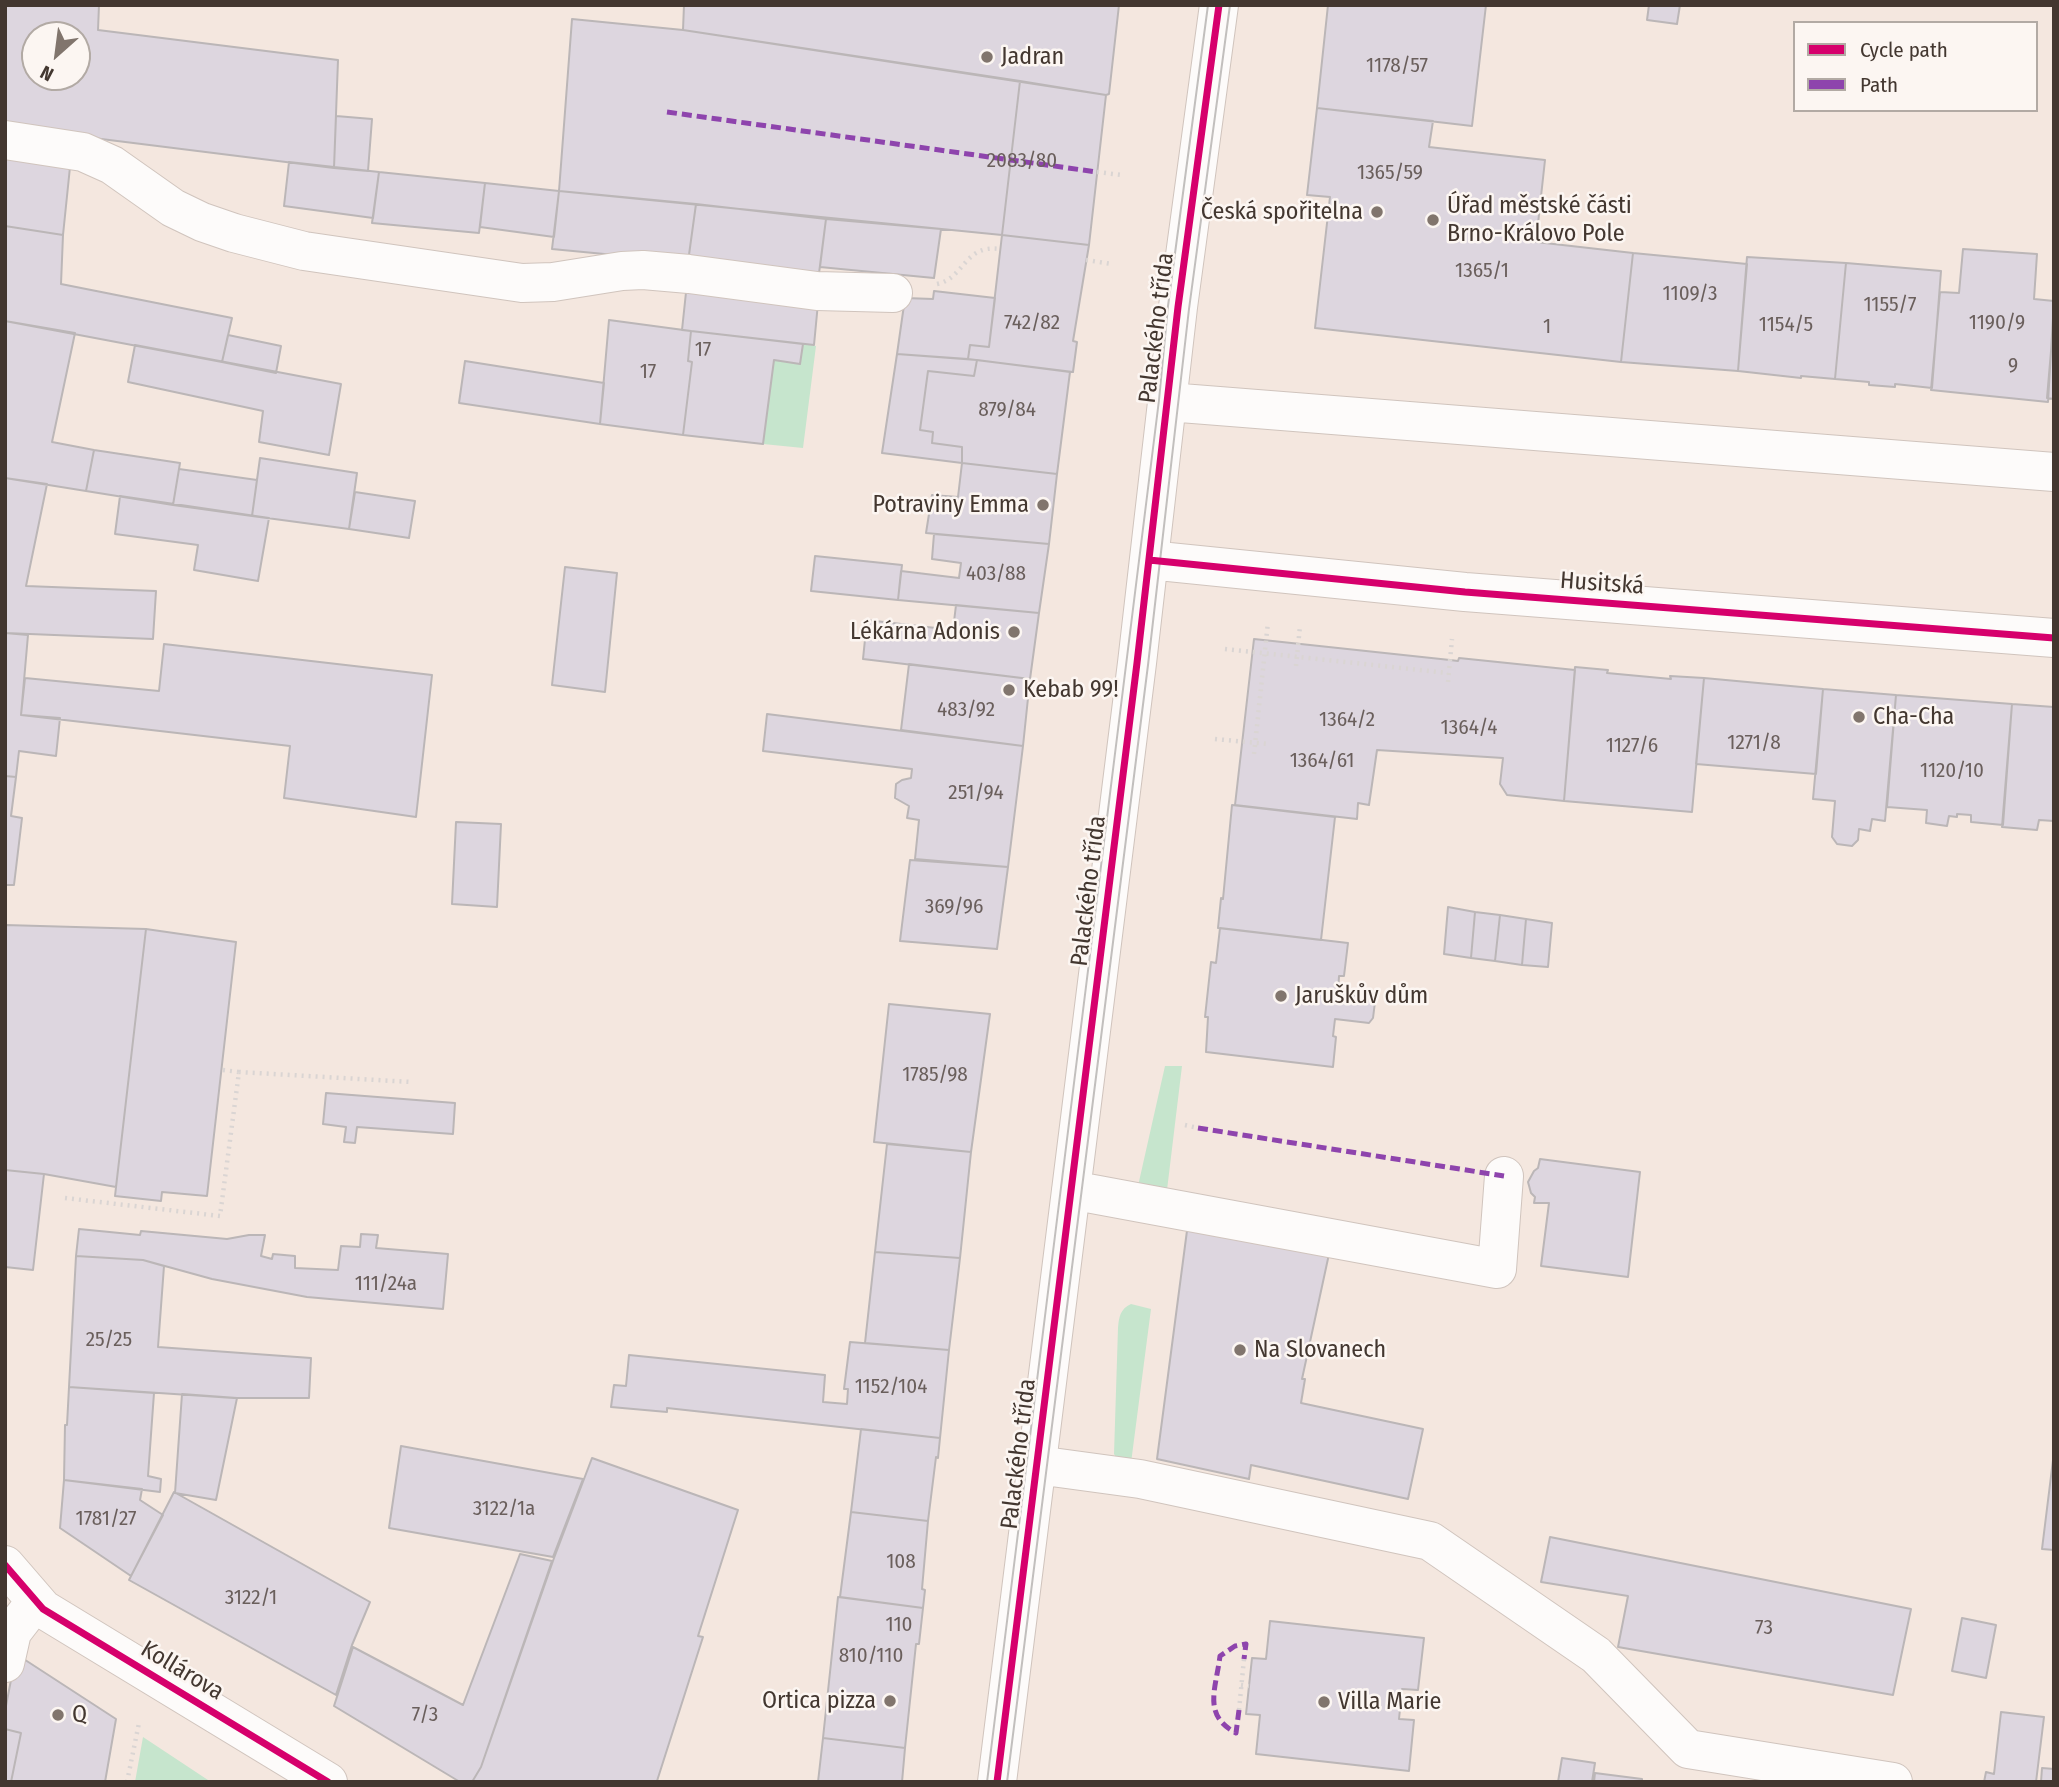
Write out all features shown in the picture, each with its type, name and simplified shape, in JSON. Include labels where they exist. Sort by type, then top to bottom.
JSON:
[{"type":"street","name":"Palackého třída","points":[[998,1782],[1178,307],[1219,5]]},
{"type":"street","points":[[5,140],[83,152],[112,165],[173,208],[202,222],[304,251],[522,282],[553,282],[643,270],[817,291],[893,293]]},
{"type":"street","points":[[1168,402],[2054,472]]},
{"type":"street","name":"Husitská","points":[[1149,560],[1465,592],[2054,638]]},
{"type":"street","points":[[1071,1190],[1497,1269],[1504,1177]]},
{"type":"street","points":[[1037,1465],[1140,1479],[1430,1541],[1596,1655],[1688,1749],[1893,1782]]},
{"type":"street","points":[[5,1663],[21,1584]]},
{"type":"street","name":"Kollárova","points":[[21,1584],[43,1609],[328,1782]]},
{"type":"path","points":[[1097,172],[1122,175]]},
{"type":"path","points":[[893,293],[914,284],[941,283],[949,279],[973,254],[990,248],[1000,250]]},
{"type":"path","points":[[1086,260],[1112,264]]},
{"type":"path","points":[[1254,754],[1268,622]]},
{"type":"path","points":[[1296,666],[1300,626]]},
{"type":"path","points":[[1448,682],[1452,639]]},
{"type":"path","points":[[1225,649],[1448,673]]},
{"type":"path","points":[[1216,739],[1268,744]]},
{"type":"path","points":[[223,1070],[411,1082]]},
{"type":"path","points":[[65,1198],[220,1216],[239,1072]]},
{"type":"path","points":[[1185,1125],[1198,1128]]},
{"type":"path","points":[[1238,1710],[1244,1659]]},
{"type":"path","points":[[1241,1685],[1249,1686]]},
{"type":"path","points":[[127,1782],[139,1723]]},
{"type":"green space","points":[[803,344],[816,346],[803,448],[763,444],[774,360],[800,364]]},
{"type":"green space","points":[[1165,1066],[1182,1066],[1167,1190],[1138,1186]]},
{"type":"green space","points":[[1131,1304],[1151,1309],[1131,1463],[1114,1454],[1118,1324],[1122,1311]]},
{"type":"green space","points":[[143,1737],[211,1782],[135,1782]]},
{"type":"building","points":[[5,5],[99,5],[98,30],[338,60],[334,168],[5,127]]},
{"type":"building","name":"Jadran","points":[[684,5],[1119,5],[1109,94],[1106,95],[683,30]]},
{"type":"building","points":[[1328,5],[1486,5],[1472,126],[1317,108]]},
{"type":"building","points":[[1649,5],[1680,5],[1677,24],[1647,20]]},
{"type":"building","points":[[572,19],[683,30],[1020,81],[1002,235],[559,191]]},
{"type":"building","points":[[1020,81],[1106,95],[1089,245],[1002,235]]},
{"type":"building","name":"Úřad městské části Brno-Královo Pole","points":[[1317,108],[1433,121],[1429,147],[1545,160],[1536,242],[1633,253],[1621,362],[1315,328],[1330,197],[1307,195]]},
{"type":"building","points":[[336,116],[372,119],[368,171],[334,168]]},
{"type":"building","points":[[5,156],[70,167],[63,235],[5,226]]},
{"type":"building","points":[[289,162],[379,172],[373,218],[284,206]]},
{"type":"building","points":[[379,172],[485,183],[479,233],[372,223]]},
{"type":"building","points":[[485,183],[559,191],[554,237],[480,227]]},
{"type":"building","points":[[559,191],[696,204],[688,262],[552,249]]},
{"type":"building","points":[[696,204],[826,219],[818,281],[688,262]]},
{"type":"building","points":[[826,219],[941,229],[934,278],[820,267]]},
{"type":"building","points":[[5,226],[63,235],[61,284],[232,318],[222,362],[5,321]]},
{"type":"building","points":[[1002,235],[1089,245],[1073,341],[1077,342],[1073,372],[968,359],[970,345],[989,347]]},
{"type":"building","points":[[1963,249],[2037,254],[2034,299],[2054,301],[2048,402],[1931,390],[1940,292],[1959,293]]},
{"type":"building","points":[[1633,253],[1747,264],[1738,371],[1621,362]]},
{"type":"building","points":[[1747,257],[1846,263],[1835,379],[1738,371]]},
{"type":"building","points":[[1846,263],[1941,271],[1932,388],[1895,384],[1895,387],[1869,385],[1869,382],[1835,379]]},
{"type":"building","points":[[687,283],[818,303],[814,345],[682,330]]},
{"type":"building","points":[[934,291],[995,298],[989,347],[970,345],[968,359],[897,354],[905,298],[933,299]]},
{"type":"building","points":[[2054,316],[2054,399],[2047,398]]},
{"type":"building","points":[[609,320],[691,331],[688,361],[692,362],[683,435],[600,424]]},
{"type":"building","points":[[5,321],[75,333],[52,442],[94,450],[86,491],[5,478]]},
{"type":"building","points":[[691,331],[803,344],[800,364],[774,360],[763,444],[683,435],[692,362],[688,361]]},
{"type":"building","points":[[228,335],[281,346],[276,373],[222,362]]},
{"type":"building","points":[[135,345],[341,384],[329,455],[259,442],[263,411],[128,382]]},
{"type":"building","points":[[897,354],[977,360],[974,376],[928,371],[920,430],[933,432],[932,443],[962,447],[962,463],[882,453]]},
{"type":"building","points":[[977,360],[1070,372],[1057,474],[962,463],[962,447],[932,443],[933,432],[920,430],[928,371],[974,376]]},
{"type":"building","points":[[465,361],[604,383],[600,424],[459,403]]},
{"type":"building","points":[[94,450],[180,463],[173,505],[86,491]]},
{"type":"building","points":[[260,458],[357,473],[349,529],[252,516]]},
{"type":"building","points":[[962,463],[1057,474],[1049,544],[926,533],[932,495],[958,497]]},
{"type":"building","points":[[179,469],[257,480],[252,516],[173,505]]},
{"type":"building","points":[[5,478],[47,484],[26,586],[156,591],[153,639],[5,633]]},
{"type":"building","points":[[355,492],[415,501],[409,538],[349,529]]},
{"type":"building","points":[[120,496],[269,518],[258,581],[194,570],[198,545],[115,534]]},
{"type":"building","points":[[934,534],[1049,544],[1039,613],[898,600],[901,571],[959,578],[961,563],[932,559]]},
{"type":"building","points":[[815,556],[902,565],[898,600],[811,591]]},
{"type":"building","points":[[565,567],[617,573],[605,692],[552,685]]},
{"type":"building","points":[[956,605],[1039,613],[1030,679],[863,659],[867,620],[953,630]]},
{"type":"building","points":[[5,633],[28,635],[21,715],[60,718],[56,756],[19,751],[16,777],[5,776]]},
{"type":"building","points":[[1254,639],[1458,661],[1459,658],[1575,670],[1564,801],[1507,795],[1500,784],[1503,758],[1377,750],[1369,805],[1358,803],[1357,819],[1235,805]]},
{"type":"building","points":[[164,644],[432,675],[416,817],[284,798],[290,746],[21,715],[25,678],[159,691]]},
{"type":"building","points":[[909,664],[1030,679],[1023,746],[901,730]]},
{"type":"building","points":[[1575,667],[1671,679],[1670,676],[1704,678],[1692,812],[1564,801]]},
{"type":"building","points":[[1704,678],[1823,689],[1816,774],[1696,764]]},
{"type":"building","points":[[1823,689],[1896,695],[1885,821],[1872,819],[1870,831],[1859,829],[1858,840],[1852,846],[1837,844],[1832,837],[1835,801],[1813,799]]},
{"type":"building","points":[[1896,695],[2012,704],[2003,825],[1971,822],[1971,815],[1957,814],[1957,817],[1949,816],[1947,826],[1926,823],[1927,810],[1887,807]]},
{"type":"building","points":[[2012,704],[2054,707],[2054,821],[2039,820],[2037,830],[2002,827]]},
{"type":"building","points":[[767,714],[1023,746],[1008,867],[915,859],[919,820],[907,818],[909,806],[895,798],[896,784],[911,778],[912,769],[763,751]]},
{"type":"building","points":[[5,776],[16,777],[11,816],[22,818],[14,885],[5,885]]},
{"type":"building","points":[[1232,805],[1335,817],[1321,940],[1218,928]]},
{"type":"building","points":[[456,822],[501,824],[497,907],[452,904]]},
{"type":"building","points":[[910,860],[1008,867],[997,949],[900,941]]},
{"type":"building","points":[[1448,907],[1475,912],[1471,958],[1444,954]]},
{"type":"building","points":[[1475,912],[1500,915],[1495,961],[1471,958]]},
{"type":"building","points":[[1500,915],[1526,919],[1522,965],[1495,961]]},
{"type":"building","points":[[1526,919],[1552,923],[1548,967],[1522,965]]},
{"type":"building","points":[[5,925],[146,929],[116,1187],[5,1170]]},
{"type":"building","name":"Jaruškův dům","points":[[1220,928],[1348,943],[1344,976],[1339,976],[1338,993],[1371,998],[1375,1002],[1373,1018],[1369,1023],[1335,1019],[1333,1067],[1206,1052],[1208,1017],[1205,1017],[1211,962],[1216,963]]},
{"type":"building","points":[[146,929],[236,942],[207,1196],[162,1192],[161,1201],[115,1196]]},
{"type":"building","points":[[889,1004],[990,1014],[971,1152],[874,1142]]},
{"type":"building","points":[[326,1093],[455,1103],[453,1134],[357,1127],[355,1143],[344,1142],[346,1127],[323,1124]]},
{"type":"building","points":[[887,1144],[971,1152],[960,1258],[875,1252]]},
{"type":"building","points":[[1540,1159],[1640,1172],[1628,1277],[1541,1266],[1549,1203],[1534,1203],[1535,1197],[1528,1182],[1538,1168]]},
{"type":"building","points":[[5,1170],[44,1174],[33,1270],[5,1267]]},
{"type":"building","name":"Na Slovanech","points":[[1188,1223],[1329,1254],[1302,1379],[1305,1379],[1301,1403],[1423,1429],[1408,1499],[1251,1465],[1249,1479],[1157,1459]]},
{"type":"building","points":[[79,1229],[140,1235],[141,1231],[227,1239],[265,1235],[261,1256],[272,1259],[273,1254],[295,1256],[295,1268],[338,1270],[341,1246],[360,1247],[361,1234],[378,1235],[376,1248],[448,1254],[443,1309],[307,1297],[212,1279],[143,1260],[76,1256]]},
{"type":"building","points":[[875,1252],[960,1258],[949,1350],[865,1343]]},
{"type":"building","points":[[76,1256],[143,1260],[164,1266],[158,1347],[311,1358],[309,1398],[234,1398],[69,1387]]},
{"type":"building","points":[[850,1342],[949,1350],[940,1438],[667,1408],[667,1412],[611,1407],[614,1385],[626,1386],[629,1355],[825,1375],[823,1402],[847,1404],[848,1389],[844,1389]]},
{"type":"building","points":[[69,1387],[154,1393],[148,1476],[161,1479],[160,1492],[64,1480]]},
{"type":"building","points":[[182,1394],[237,1398],[216,1500],[175,1493]]},
{"type":"building","points":[[861,1429],[940,1438],[928,1521],[851,1512]]},
{"type":"building","points":[[401,1446],[583,1479],[553,1557],[389,1528]]},
{"type":"building","points":[[592,1458],[738,1510],[698,1636],[703,1637],[657,1781],[472,1782],[481,1767]]},
{"type":"building","points":[[2054,1460],[2054,1550],[2042,1549]]},
{"type":"building","points":[[64,1480],[142,1489],[140,1500],[163,1515],[131,1576],[60,1528]]},
{"type":"building","points":[[174,1492],[370,1602],[352,1645],[336,1695],[129,1580]]},
{"type":"building","points":[[851,1512],[928,1521],[923,1608],[840,1597]]},
{"type":"building","points":[[1550,1537],[1911,1609],[1893,1695],[1618,1647],[1628,1596],[1541,1582]]},
{"type":"building","points":[[520,1554],[552,1561],[481,1767],[472,1782],[460,1782],[334,1706],[353,1647],[463,1705]]},
{"type":"building","points":[[838,1597],[923,1608],[919,1644],[916,1644],[905,1748],[823,1738]]},
{"type":"building","points":[[1962,1618],[1996,1625],[1986,1678],[1952,1671]]},
{"type":"building","name":"Villa Marie","points":[[1270,1621],[1424,1638],[1418,1690],[1402,1689],[1399,1719],[1414,1720],[1409,1771],[1256,1754],[1260,1715],[1246,1714],[1252,1658],[1266,1659]]},
{"type":"building","name":"Q","points":[[16,1654],[116,1719],[105,1782],[11,1782],[21,1733],[5,1729],[5,1711]]},
{"type":"building","points":[[2001,1712],[2044,1717],[2036,1782],[1984,1782],[1986,1772],[1994,1774]]},
{"type":"building","points":[[5,1729],[21,1733],[11,1782],[5,1782]]},
{"type":"building","points":[[823,1738],[905,1748],[902,1782],[818,1782]]},
{"type":"building","points":[[1562,1758],[1595,1763],[1592,1782],[1558,1782]]},
{"type":"building","points":[[2042,1768],[2054,1769],[2054,1782],[2041,1782]]},
{"type":"building","points":[[1595,1773],[1642,1779],[1642,1782],[1594,1782]]},
{"type":"tram line","points":[[987,1782],[1159,400],[1168,306],[1208,5]]},
{"type":"tram line","points":[[1007,1782],[1148,665],[1189,309],[1230,5]]},
{"type":"marked path","points":[[667,112],[1097,172]]},
{"type":"marked path","points":[[1198,1128],[1504,1176]]},
{"type":"marked path","points":[[1239,1710],[1236,1733],[1219,1718],[1215,1709],[1214,1690],[1220,1656],[1235,1646],[1246,1644],[1244,1659]]},
{"type":"cycle path","points":[[997,1782],[1137,663],[1178,307],[1219,5]]},
{"type":"cycle path","points":[[1149,560],[1465,592],[2054,638]]},
{"type":"cycle path","points":[[5,1565],[43,1609],[328,1782]]},
{"type":"place","name":"Jadran","points":[[987,57]]},
{"type":"place","name":"Česká spořitelna","points":[[1377,212]]},
{"type":"place","name":"Úřad městské části Brno-Královo Pole","points":[[1433,220]]},
{"type":"place","name":"Potraviny Emma","points":[[1043,505]]},
{"type":"place","name":"Lékárna Adonis","points":[[1014,632]]},
{"type":"place","name":"Kebab 99!","points":[[1009,690]]},
{"type":"place","name":"Cha-Cha","points":[[1859,717]]},
{"type":"place","name":"Jaruškův dům","points":[[1281,996]]},
{"type":"place","name":"Na Slovanech","points":[[1240,1350]]},
{"type":"place","name":"Ortica pizza","points":[[890,1701]]},
{"type":"place","name":"Villa Marie","points":[[1324,1702]]},
{"type":"place","name":"Q","points":[[58,1715]]}]
